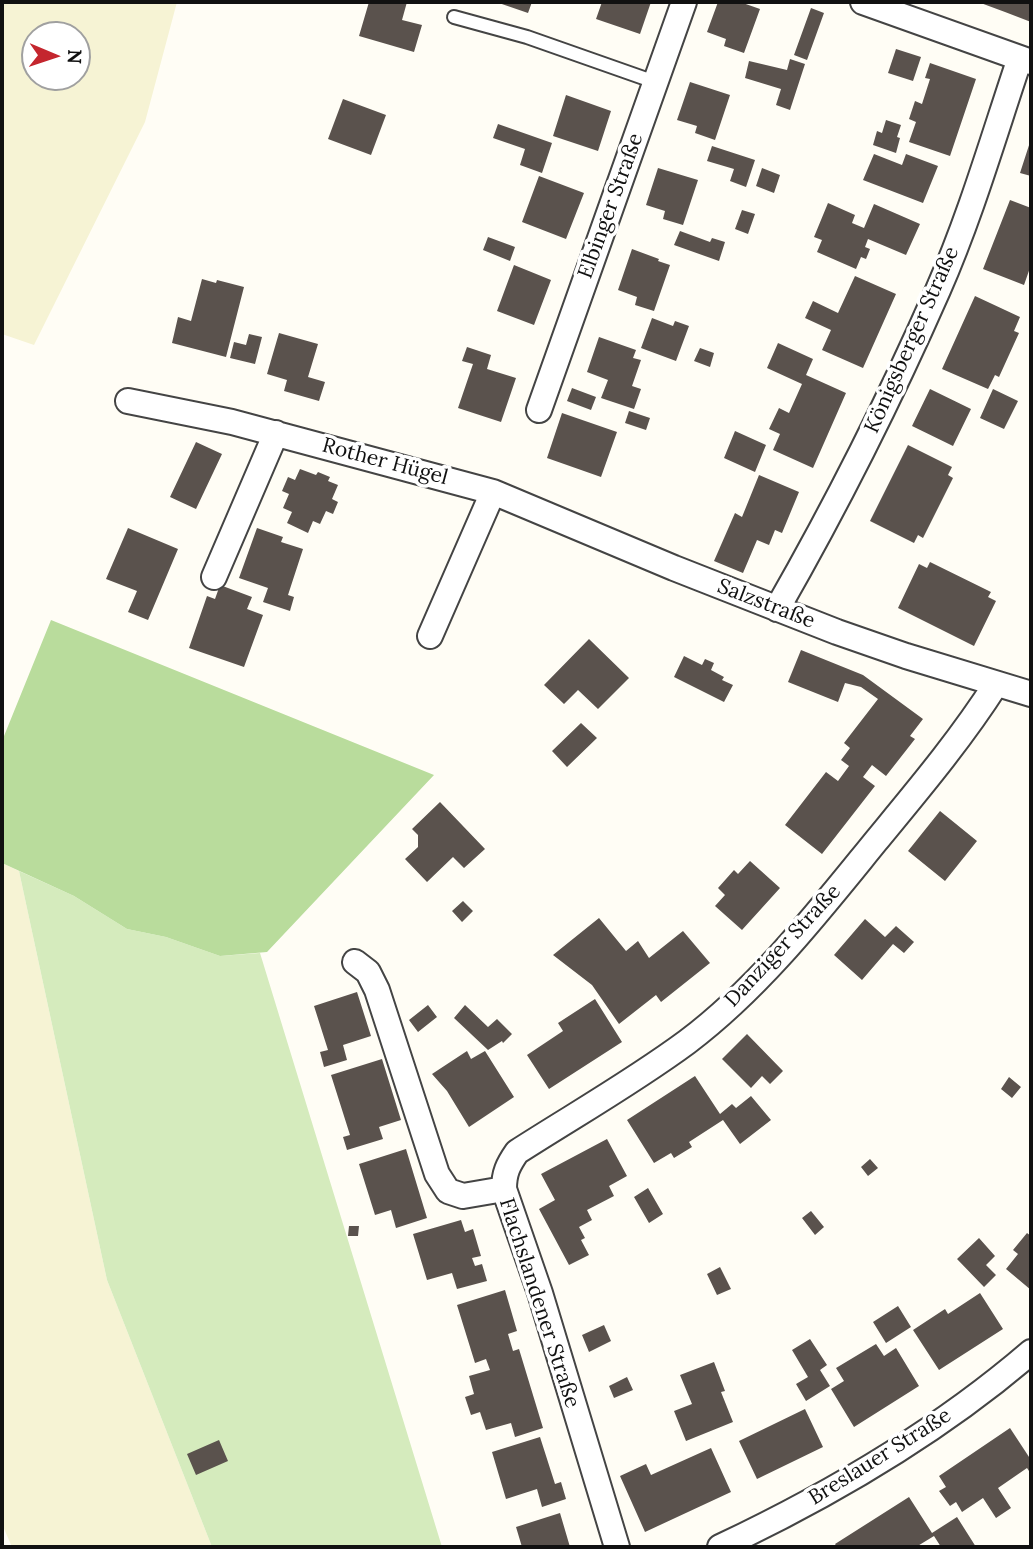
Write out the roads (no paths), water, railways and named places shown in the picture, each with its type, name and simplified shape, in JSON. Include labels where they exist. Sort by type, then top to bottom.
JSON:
[{"type":"street","name":"Elbinger Straße","points":[[539,410],[684,2]]},
{"type":"street","points":[[863,2],[1026,60]]},
{"type":"street","name":"Königsberger Straße","points":[[777,609],[880,415],[939,288],[1026,60]]},
{"type":"street","name":"Rother Hügel","points":[[128,401],[276,433],[500,494]]},
{"type":"street","points":[[214,577],[276,433]]},
{"type":"street","points":[[430,636],[500,494]]},
{"type":"street","name":"Salzstraße","points":[[500,494],[777,609],[906,656],[1031,694]]},
{"type":"street","name":"Danziger Straße","points":[[504,1189],[504,1174],[517,1152],[687,1042],[760,977],[878,839],[978,712],[996,684]]},
{"type":"street","name":"Flachslandener Straße","points":[[355,962],[368,972],[377,990],[437,1174],[448,1191],[463,1196],[504,1189],[540,1293],[617,1547]]},
{"type":"street","name":"Breslauer Straße","points":[[720,1547],[786,1516],[877,1462],[1006,1374],[1031,1352]]},
{"type":"lane","points":[[454,17],[527,37],[655,82]]}]
